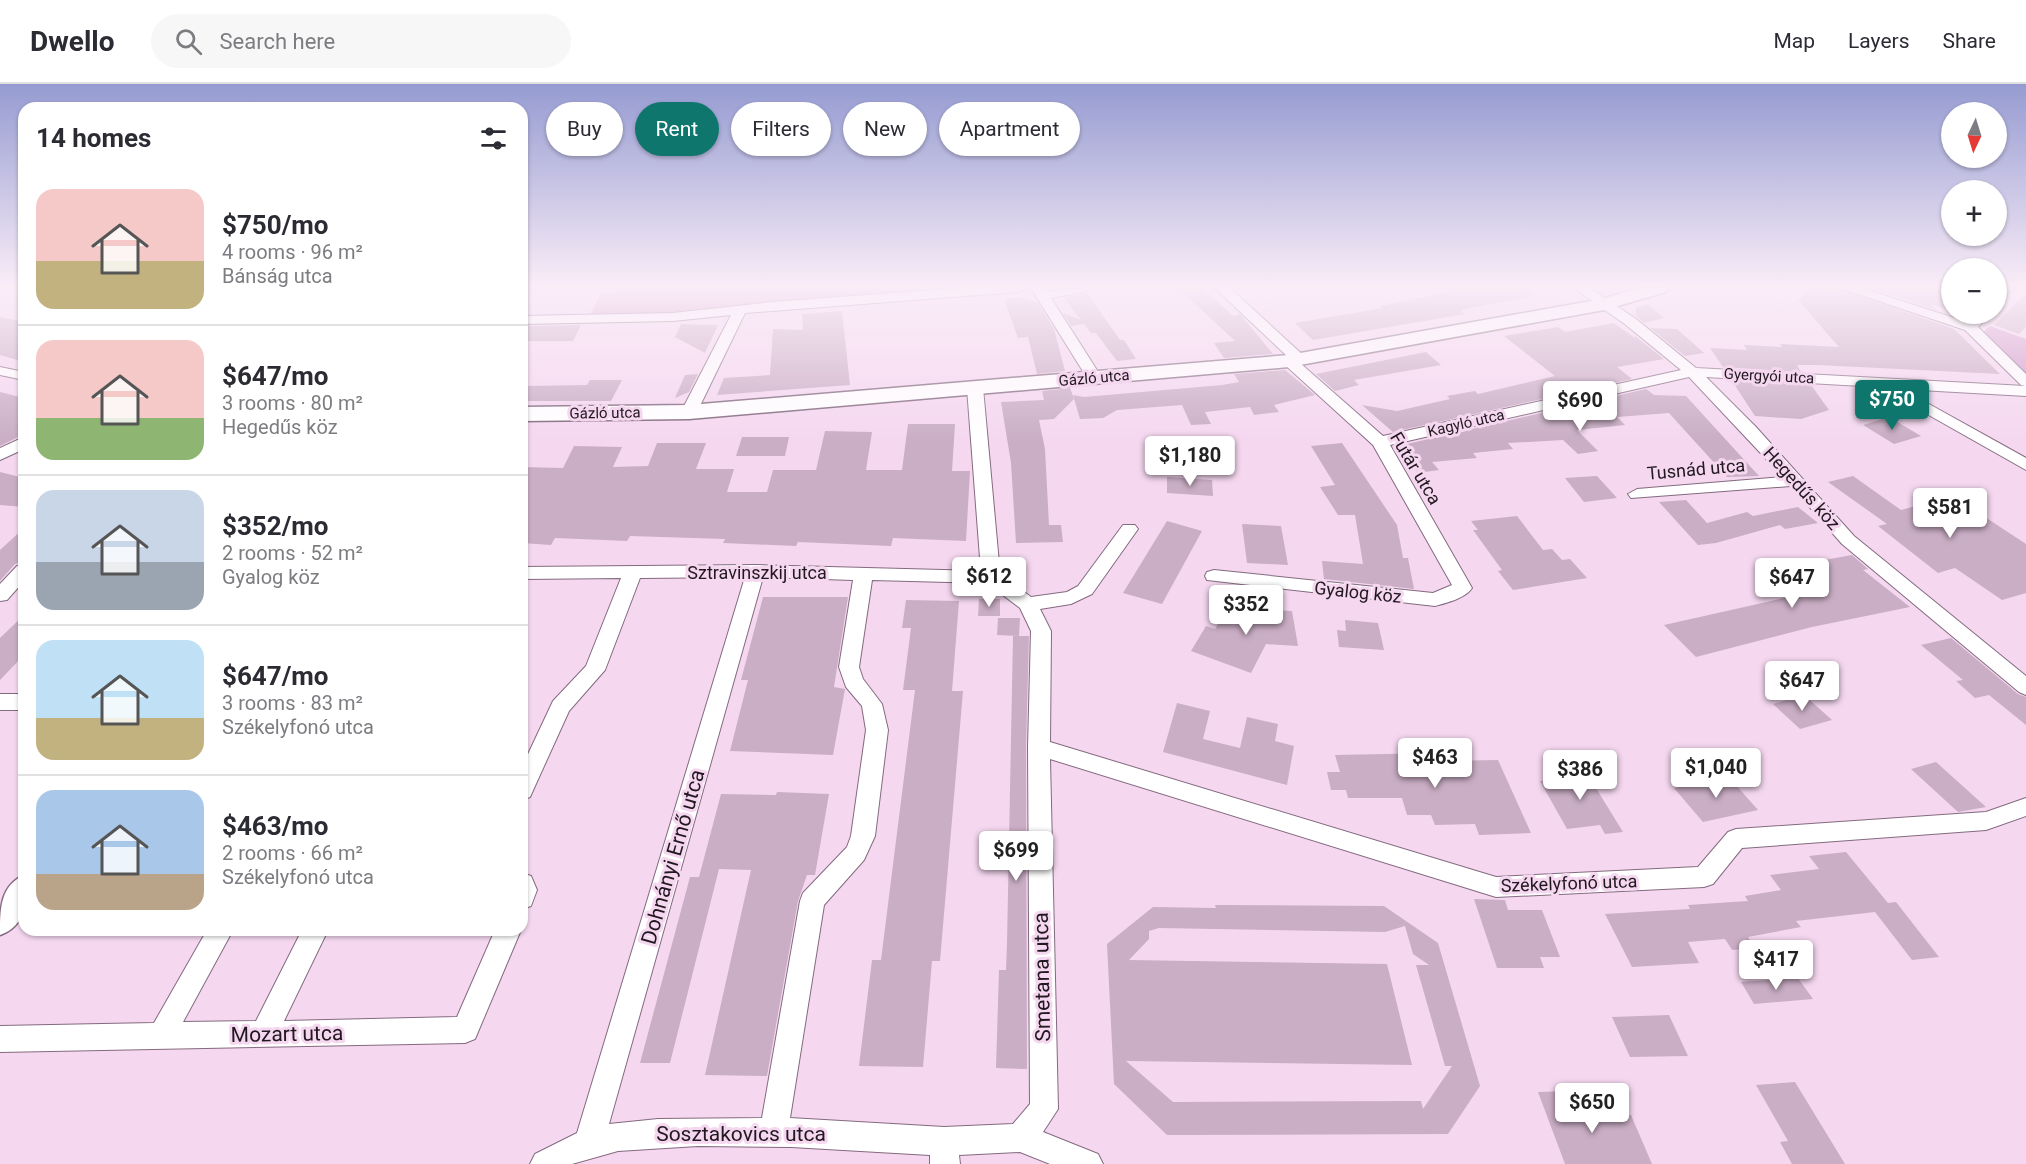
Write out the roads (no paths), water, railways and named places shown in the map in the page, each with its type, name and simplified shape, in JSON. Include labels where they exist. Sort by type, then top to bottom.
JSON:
[{"type":"street","points":[[689,411],[726,338]]},
{"type":"street","points":[[1070,338],[1094,378]]},
{"type":"street","name":"Futár utca","points":[[1272,338],[1380,442],[1463,588]]},
{"type":"street","name":"Gázló utca","points":[[528,414],[689,411],[1094,378],[1294,360],[1414,338]]},
{"type":"street","name":"Hegedűs köz","points":[[1651,338],[1692,372],[1750,430],[1848,540],[2026,687]]},
{"type":"street","points":[[1982,338],[2026,382]]},
{"type":"street","points":[[0,371],[18,375]]},
{"type":"street","name":"Gyergyói utca","points":[[1692,372],[2026,391]]},
{"type":"street","name":"Kagyló utca","points":[[1380,442],[1692,372]]},
{"type":"street","points":[[1881,382],[2026,465]]},
{"type":"street","points":[[975,388],[991,577]]},
{"type":"street","points":[[0,455],[18,445]]},
{"type":"street","name":"Tusnád utca","points":[[1637,494],[1795,481]]},
{"type":"street","points":[[1028,604],[1071,598],[1084,590],[1129,529]]},
{"type":"street","points":[[528,778],[560,707],[595,670],[633,571]]},
{"type":"street","name":"Sztravinszkij utca","points":[[528,573],[756,571],[991,577]]},
{"type":"street","name":"Dohnányi Ernő utca","points":[[589,1142],[756,571]]},
{"type":"street","points":[[774,1130],[812,901],[856,853],[863,836],[877,730],[872,704],[853,682],[849,667],[864,572]]},
{"type":"street","points":[[0,595],[18,576]]},
{"type":"street","name":"Gyalog köz","points":[[1214,576],[1435,600],[1463,588]]},
{"type":"street","name":"Smetana utca","points":[[991,577],[1028,604],[1041,631],[1039,747],[1044,1109],[1020,1138]]},
{"type":"street","points":[[0,702],[18,702]]},
{"type":"street","name":"Székelyfonó utca","points":[[1039,747],[1496,887],[1704,877],[1736,839],[1986,821],[2026,807]]},
{"type":"street","points":[[0,920],[18,898]]},
{"type":"street","points":[[161,1037],[217,936]]},
{"type":"street","points":[[264,1035],[312,936]]},
{"type":"street","name":"Mozart utca","points":[[0,1039],[465,1030],[505,936]]},
{"type":"street","name":"Sosztakovics utca","points":[[545,1164],[556,1156],[589,1142],[626,1135],[774,1130],[945,1152]]},
{"type":"street","points":[[945,1152],[1020,1138],[1088,1164]]}]
